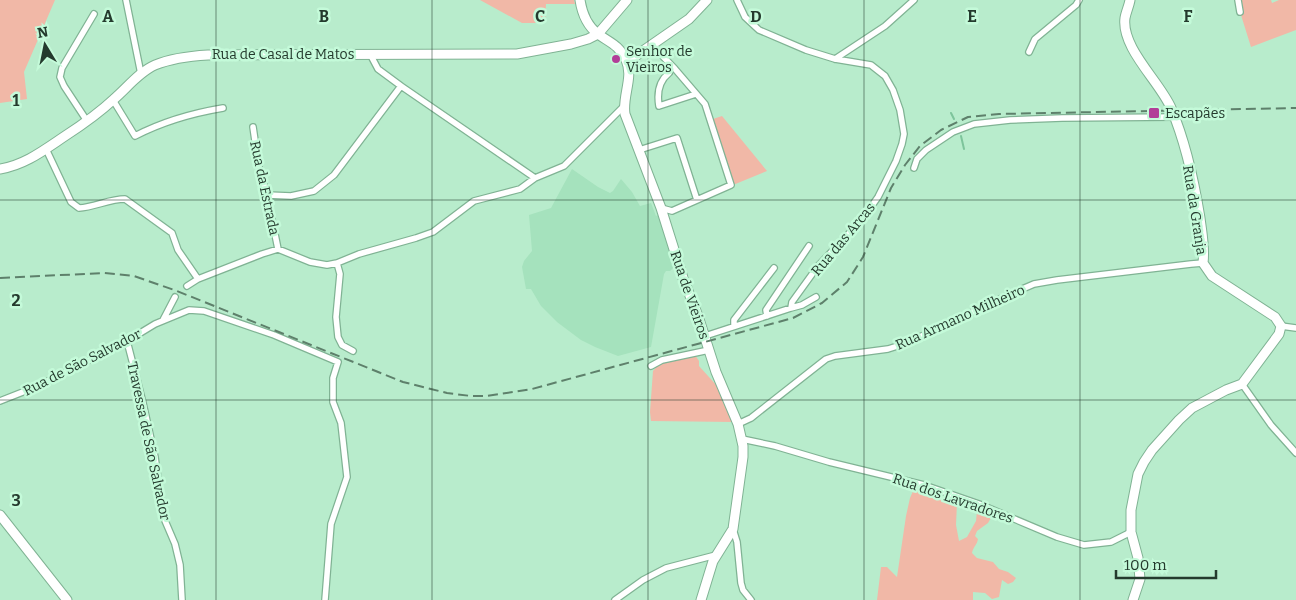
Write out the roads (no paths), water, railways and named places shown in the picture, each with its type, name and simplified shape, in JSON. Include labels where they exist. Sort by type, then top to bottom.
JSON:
[{"type":"street","points":[[126,0],[141,74]]},
{"type":"street","points":[[580,0],[586,22],[598,34],[616,46],[627,62],[689,19],[708,0]]},
{"type":"street","points":[[598,34],[627,0]]},
{"type":"street","name":"Rua das Arcas","points":[[738,0],[745,17],[759,30],[806,50],[835,59],[872,65],[885,76],[893,90],[900,110],[904,134],[902,144],[896,161],[878,197],[861,221],[818,266],[792,302],[791,308]]},
{"type":"street","points":[[835,59],[885,26],[914,0]]},
{"type":"street","points":[[1029,52],[1035,39],[1076,5],[1079,0]]},
{"type":"street","name":"Rua da Granja","points":[[1130,0],[1126,18],[1128,38],[1169,103],[1184,144],[1196,195],[1204,250],[1203,264],[1212,276],[1275,317],[1281,326]]},
{"type":"street","points":[[1238,0],[1240,12]]},
{"type":"street","points":[[87,121],[60,77],[62,68],[94,14]]},
{"type":"street","name":"Rua de Casal de Matos","points":[[0,169],[12,167],[29,159],[87,121],[141,74],[154,65],[173,59],[194,55],[517,54],[571,44],[598,34]]},
{"type":"street","points":[[652,45],[705,104],[731,185],[672,211],[660,208]]},
{"type":"street","points":[[370,54],[378,68],[401,86],[535,178]]},
{"type":"street","name":"Rua de Vieiros","points":[[627,62],[629,70],[624,106],[625,114],[660,208],[716,372],[738,424],[742,440],[743,457],[733,529]]},
{"type":"street","points":[[669,73],[660,85],[658,106],[696,94]]},
{"type":"street","points":[[267,195],[291,196],[314,191],[334,175],[401,86]]},
{"type":"street","points":[[113,100],[136,136],[151,128],[199,112],[223,108]]},
{"type":"street","points":[[187,286],[198,279],[278,249],[310,262],[327,265],[433,232],[474,202],[520,189],[535,178],[564,166],[624,106]]},
{"type":"street","points":[[914,168],[917,159],[926,150],[953,132],[974,124],[991,121],[1053,118],[1175,117]]},
{"type":"street","name":"Rua da Estrada","points":[[253,126],[259,168],[267,195],[278,249]]},
{"type":"street","points":[[639,150],[677,138],[697,200]]},
{"type":"street","points":[[46,148],[71,202],[79,208],[88,208],[116,199],[125,199],[172,233],[178,250],[198,279]]},
{"type":"street","points":[[767,316],[766,310],[809,246]]},
{"type":"street","points":[[337,263],[340,274],[336,317],[338,337],[342,345],[353,351]]},
{"type":"street","name":"Rua Armano Milheiro","points":[[738,424],[752,418],[826,360],[835,356],[888,349],[907,343],[1034,284],[1203,264]]},
{"type":"street","points":[[734,326],[734,320],[774,268]]},
{"type":"street","points":[[163,320],[175,297]]},
{"type":"street","points":[[705,336],[802,305],[816,297]]},
{"type":"street","name":"Rua de São Salvador","points":[[0,401],[38,386],[127,341],[154,324],[189,310],[204,311],[274,335],[338,362],[333,378],[333,402],[341,423],[347,477],[331,524],[325,600]]},
{"type":"street","points":[[1133,600],[1140,578],[1138,558],[1131,532],[1131,510],[1138,474],[1144,462],[1152,450],[1192,408],[1208,398],[1242,384],[1279,334],[1281,326],[1296,328]]},
{"type":"street","name":"Travessa de São Salvador","points":[[127,341],[155,457],[163,516],[175,544],[180,564],[182,600]]},
{"type":"street","points":[[651,366],[662,360],[709,350]]},
{"type":"street","points":[[1242,384],[1271,425],[1296,453]]},
{"type":"street","name":"Rua dos Lavradores","points":[[742,440],[775,446],[829,462],[924,485],[979,504],[1057,537],[1084,545],[1110,542],[1131,532]]},
{"type":"street","points":[[0,515],[67,600]]},
{"type":"street","points":[[700,600],[713,561],[733,529]]},
{"type":"street","points":[[733,529],[740,583],[751,600]]},
{"type":"street","points":[[616,600],[643,580],[666,568],[716,555]]},
{"type":"waterway","points":[[951,113],[954,119]]},
{"type":"waterway","points":[[961,136],[964,149]]},
{"type":"railway","points":[[0,278],[104,273],[134,276],[177,291],[403,382],[447,393],[487,396],[532,389],[793,318],[822,303],[847,282],[863,257],[891,188],[905,165],[920,146],[941,130],[968,117],[999,114],[1296,108]]},
{"type":"place","name":"Senhor de Vieiros","points":[[616,59]]},
{"type":"place","name":"Escapães","points":[[1154,113]]}]
